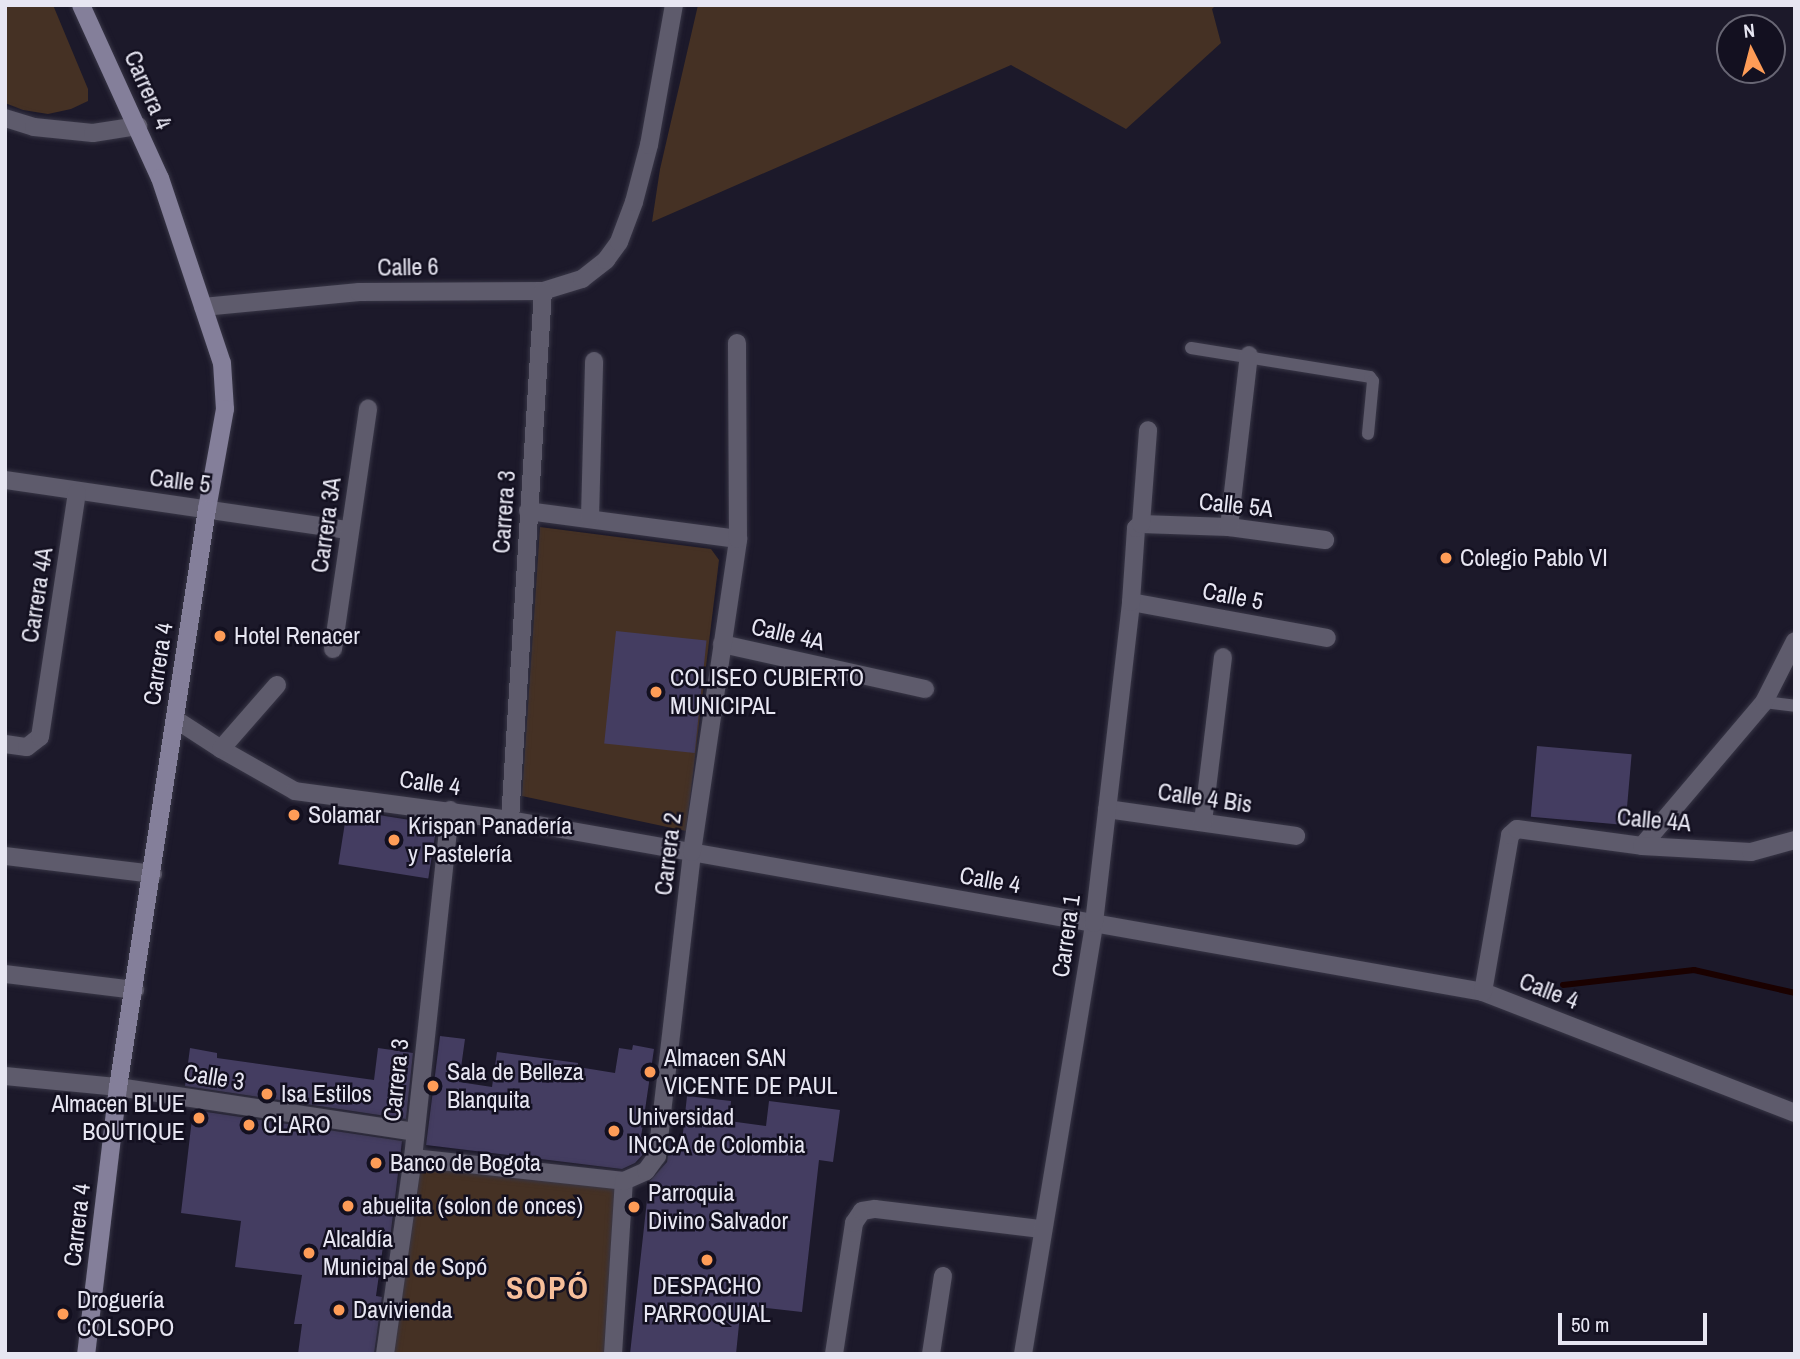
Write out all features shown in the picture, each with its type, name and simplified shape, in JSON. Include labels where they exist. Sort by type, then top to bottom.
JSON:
[{"type":"main road","name":"Carrera 4","points":[[81,5],[160,178],[222,363],[225,409],[206,509],[153,874],[118,1087],[86,1354]]},
{"type":"street","name":"Calle 6","points":[[203,307],[359,292],[543,291],[582,279],[606,260],[619,242],[634,202],[649,145],[674,5]]},
{"type":"street","points":[[5,118],[34,127],[93,133],[138,127]]},
{"type":"street","name":"Carrera 3","points":[[510,820],[543,291]]},
{"type":"street","name":"Carrera 2","points":[[624,1181],[646,1171],[657,1156],[692,852],[738,539],[737,343]]},
{"type":"street","points":[[1191,348],[1249,355],[1370,377],[1373,381],[1368,435]]},
{"type":"street","points":[[1229,527],[1249,355]]},
{"type":"street","points":[[590,517],[594,361]]},
{"type":"street","name":"Carrera 3A","points":[[333,649],[368,408]]},
{"type":"street","name":"Carrera 1","points":[[1023,1354],[1041,1229],[1094,923],[1131,602],[1136,528],[1141,524],[1149,430]]},
{"type":"street","name":"Calle 5","points":[[5,480],[77,493],[349,530]]},
{"type":"street","name":"Carrera 4A","points":[[5,744],[27,747],[35,744],[40,737],[77,493]]},
{"type":"street","points":[[528,511],[590,517],[738,539]]},
{"type":"street","name":"Calle 5A","points":[[1141,524],[1229,527],[1325,540]]},
{"type":"street","name":"Calle 5","points":[[1131,602],[1326,638]]},
{"type":"street","points":[[1642,846],[1764,702],[1795,641]]},
{"type":"street","name":"Calle 4A","points":[[722,644],[925,690]]},
{"type":"street","points":[[1203,822],[1223,657]]},
{"type":"street","points":[[221,749],[277,685]]},
{"type":"street","points":[[1764,702],[1795,706]]},
{"type":"street","name":"Calle 4","points":[[175,719],[221,749],[295,790],[510,820],[1483,992],[1795,1113]]},
{"type":"street","name":"Calle 4 Bis","points":[[1107,809],[1296,836]]},
{"type":"street","name":"Carrera 3","points":[[385,1354],[413,1158],[450,810]]},
{"type":"street","name":"Calle 4A","points":[[1483,992],[1510,835],[1517,829],[1642,846],[1751,852],[1795,840]]},
{"type":"street","points":[[5,856],[153,874]]},
{"type":"street","points":[[5,974],[135,990]]},
{"type":"street","name":"Calle 3","points":[[5,1076],[118,1087],[415,1132]]},
{"type":"street","points":[[413,1158],[624,1181],[614,1354]]},
{"type":"street","points":[[834,1354],[854,1223],[862,1211],[875,1209],[1041,1229]]},
{"type":"street","points":[[931,1354],[943,1276]]},
{"type":"shaded area","points":[[5,5],[53,5],[88,89],[88,101],[71,109],[48,114],[23,110],[5,103]]},
{"type":"shaded area","points":[[698,5],[1216,5],[1212,9],[1221,43],[1126,129],[1011,65],[652,222],[660,169]]},
{"type":"shaded area","points":[[540,527],[711,549],[719,560],[686,831],[522,796]]},
{"type":"shaded area","points":[[413,1158],[624,1181],[613,1354],[385,1354]]},
{"type":"building","name":"COLISEO CUBIERTO MUNICIPAL","points":[[616,631],[707,641],[695,753],[604,743]]},
{"type":"building","points":[[1537,746],[1632,754],[1625,825],[1531,817]]},
{"type":"building","points":[[347,810],[437,824],[428,879],[338,864]]},
{"type":"building","points":[[440,1036],[465,1039],[459,1082],[492,1087],[497,1052],[578,1063],[578,1067],[615,1073],[619,1048],[632,1050],[633,1045],[654,1049],[641,1137],[648,1138],[646,1151],[635,1163],[622,1169],[426,1145]]},
{"type":"building","points":[[190,1048],[217,1053],[217,1058],[374,1080],[378,1048],[413,1053],[406,1119],[185,1086]]},
{"type":"building","points":[[687,1096],[731,1101],[729,1121],[766,1126],[769,1101],[840,1110],[833,1162],[819,1160],[802,1312],[741,1305],[736,1354],[630,1354],[649,1182],[667,1162],[670,1141],[682,1142]]},
{"type":"building","points":[[193,1110],[402,1141],[390,1239],[384,1239],[376,1296],[382,1297],[374,1354],[298,1354],[302,1324],[294,1324],[302,1275],[235,1267],[241,1221],[181,1213]]},
{"type":"waterway","points":[[1563,985],[1694,970],[1795,993]]},
{"type":"place","name":"Colegio Pablo VI","points":[[1446,558]]},
{"type":"place","name":"Hotel Renacer","points":[[220,636]]},
{"type":"place","name":"COLISEO CUBIERTO MUNICIPAL","points":[[656,692]]},
{"type":"place","name":"Solamar","points":[[294,815]]},
{"type":"place","name":"Krispan Panadería y Pastelería","points":[[394,840]]},
{"type":"place","name":"Almacen SAN VICENTE DE PAUL","points":[[650,1072]]},
{"type":"place","name":"Sala de Belleza Blanquita","points":[[433,1086]]},
{"type":"place","name":"Isa Estilos","points":[[267,1094]]},
{"type":"place","name":"Almacen BLUE BOUTIQUE","points":[[199,1118]]},
{"type":"place","name":"CLARO","points":[[249,1125]]},
{"type":"place","name":"Universidad INCCA de Colombia","points":[[614,1131]]},
{"type":"place","name":"Banco de Bogota","points":[[376,1163]]},
{"type":"place","name":"abuelita (solon de onces)","points":[[348,1206]]},
{"type":"place","name":"Parroquia Divino Salvador","points":[[634,1207]]},
{"type":"place","name":"Alcaldía Municipal de Sopó","points":[[309,1253]]},
{"type":"place","name":"DESPACHO PARROQUIAL","points":[[707,1260]]},
{"type":"place","name":"Davivienda","points":[[339,1310]]},
{"type":"place","name":"Droguería COLSOPO","points":[[63,1314]]},
{"type":"district","name":"SOPÓ","points":[[548,1288]]}]
